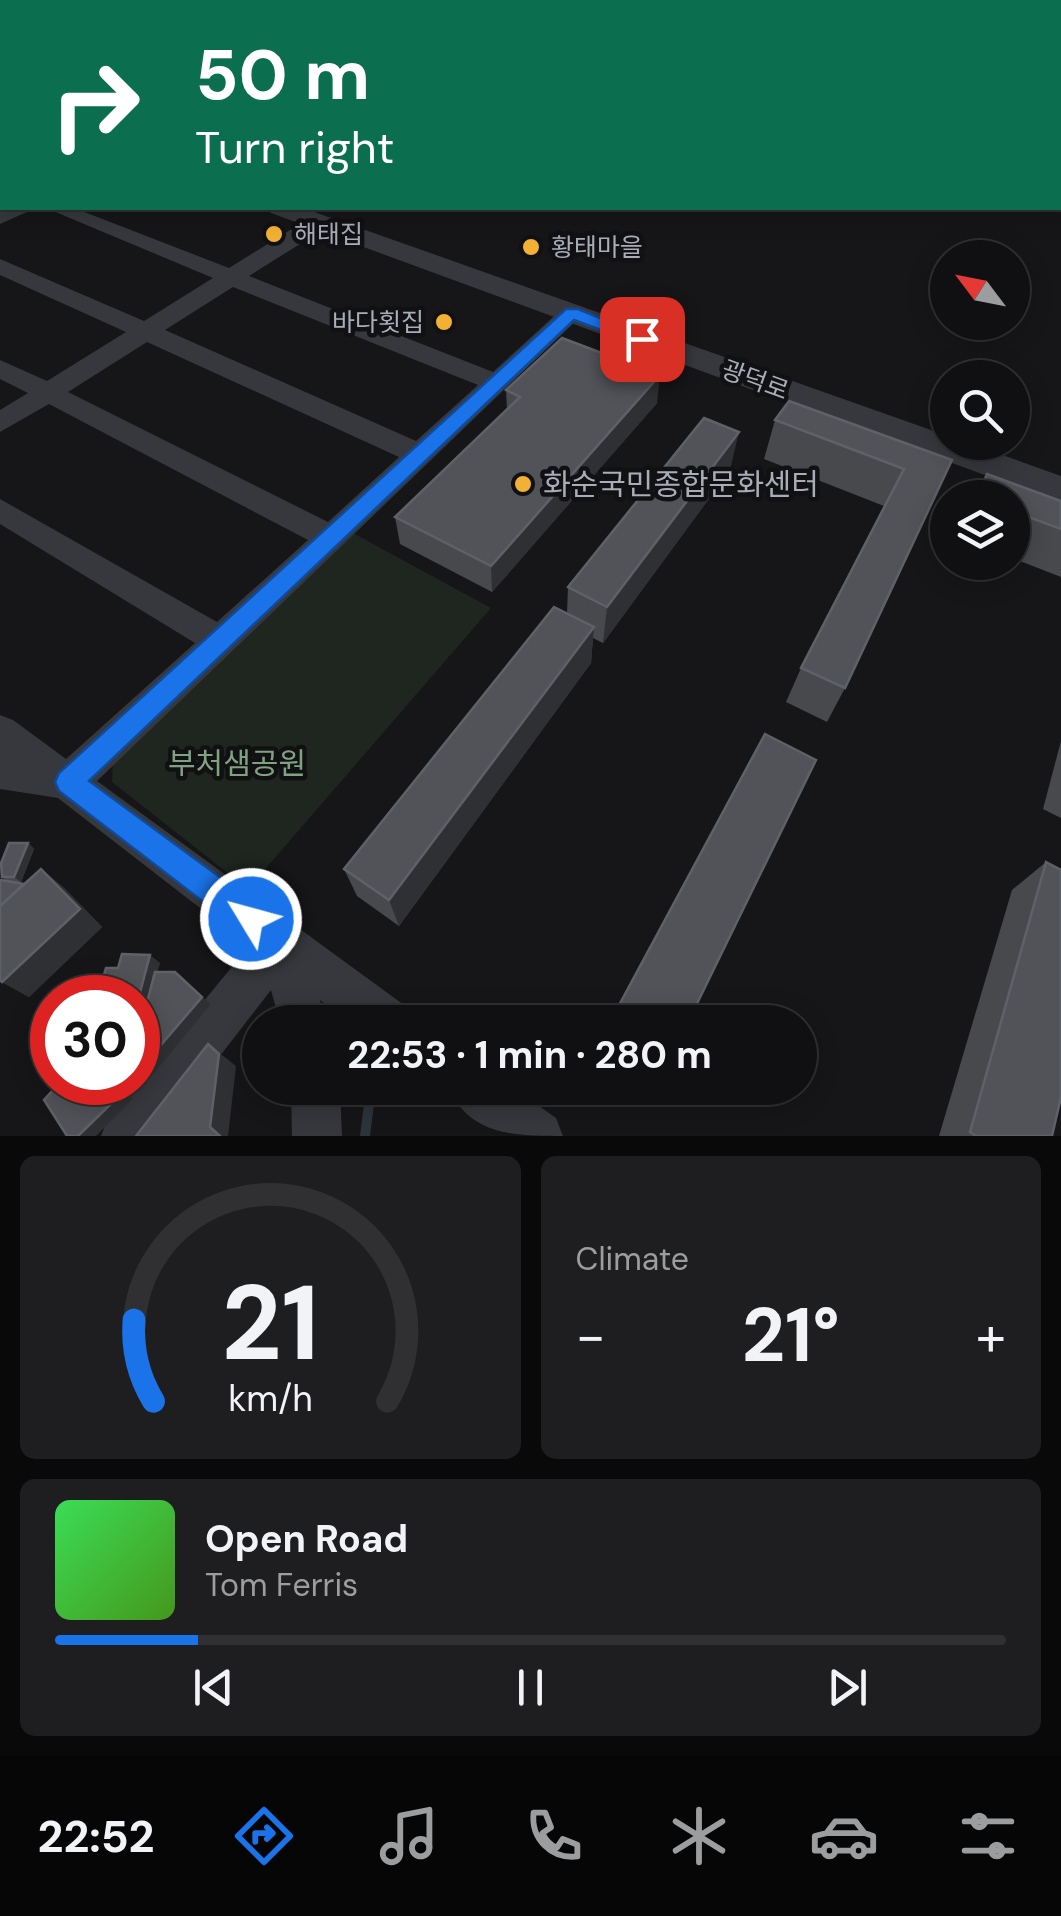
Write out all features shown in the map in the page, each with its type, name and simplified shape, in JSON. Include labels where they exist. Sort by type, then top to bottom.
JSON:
[{"type":"street","points":[[61,210],[497,383]]},
{"type":"street","name":"광덕로","points":[[285,210],[1061,490]]},
{"type":"street","points":[[0,423],[318,222]]},
{"type":"street","points":[[0,266],[421,455]]},
{"type":"street","points":[[69,782],[572,313]]},
{"type":"street","points":[[0,368],[332,538]]},
{"type":"street","points":[[0,510],[221,641]]},
{"type":"street","points":[[0,732],[365,1005]]},
{"type":"street","points":[[0,771],[69,782]]},
{"type":"street","points":[[282,942],[299,1005]]},
{"type":"street","points":[[126,1136],[282,942]]},
{"type":"street","points":[[317,1136],[320,1105]]},
{"type":"street","points":[[496,1105],[538,1136]]},
{"type":"green space","name":"부처샘공원","points":[[351,532],[491,608],[248,889],[112,782],[113,760]]},
{"type":"building","name":"화순국민종합문화센터","points":[[562,338],[660,375],[491,566],[395,517],[520,397],[506,390]]},
{"type":"building","points":[[789,401],[930,452],[930,460],[952,460],[943,480],[930,480],[930,507],[845,688],[801,668],[904,469],[775,420]]},
{"type":"building","points":[[704,418],[739,432],[607,607],[568,587]]},
{"type":"building","points":[[1030,490],[1061,501],[1061,529],[1030,518]]},
{"type":"building","points":[[554,607],[594,627],[389,900],[344,869]]},
{"type":"building","points":[[765,734],[816,760],[696,1005],[619,1005]]},
{"type":"building","points":[[9,843],[28,843],[14,877],[2,877],[1,863]]},
{"type":"building","points":[[1046,862],[1061,870],[1061,1097],[1052,1136],[976,1136],[970,1132]]},
{"type":"building","points":[[41,869],[80,909],[2,982],[0,906]]},
{"type":"building","points":[[0,881],[24,884],[0,906]]},
{"type":"building","points":[[122,954],[150,955],[145,975],[104,975],[106,968],[118,968]]},
{"type":"building","points":[[175,972],[202,997],[160,1046],[160,975],[154,975]]},
{"type":"building","points":[[208,1044],[219,1054],[210,1127],[220,1136],[136,1136]]},
{"type":"building","points":[[47,1105],[110,1105],[78,1136],[67,1136]]},
{"type":"waterway","points":[[365,1136],[369,1105]]},
{"type":"place","name":"해태집","points":[[274,234]]},
{"type":"place","name":"황태마을","points":[[531,247]]},
{"type":"place","name":"바다횟집","points":[[444,322]]},
{"type":"place","name":"화순국민종합문화센터","points":[[523,484]]},
{"type":"route","points":[[251,919],[69,782],[572,313],[642,339]]}]
